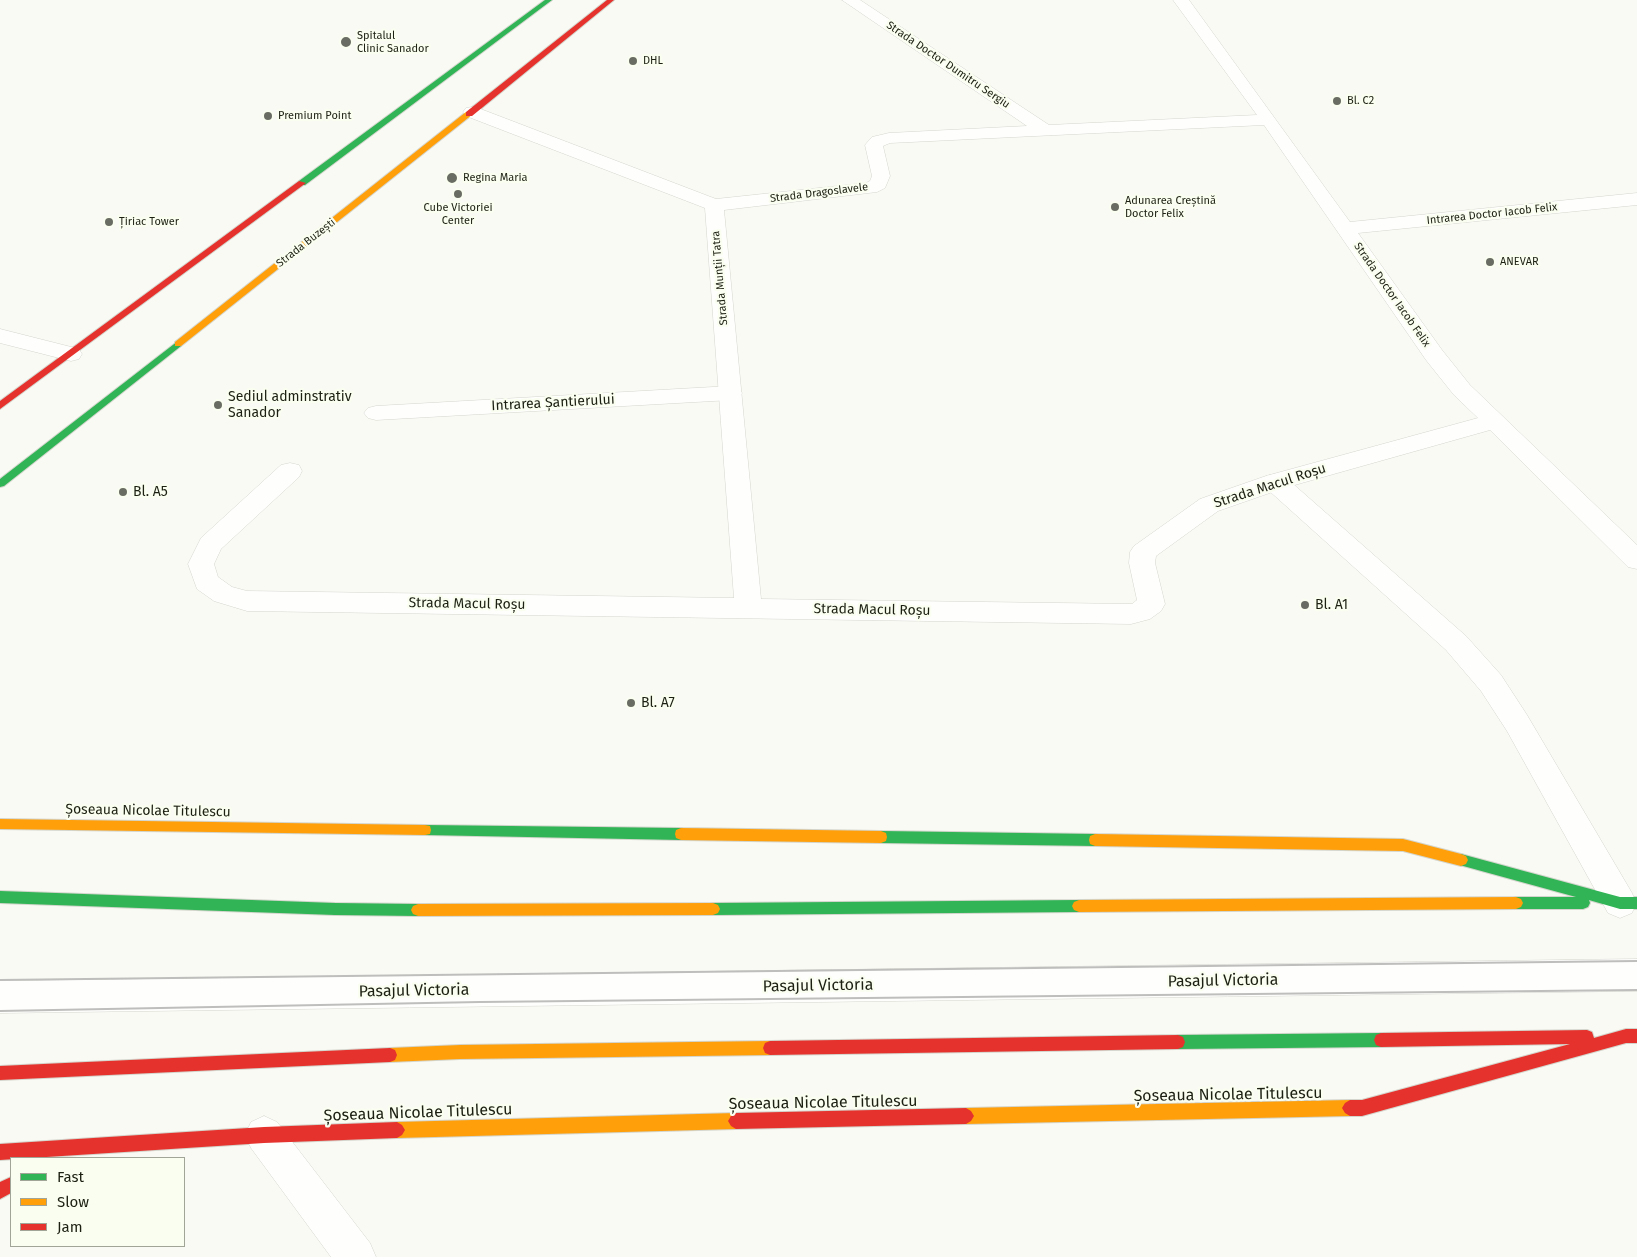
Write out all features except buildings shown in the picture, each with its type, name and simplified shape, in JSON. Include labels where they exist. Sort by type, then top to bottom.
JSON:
[{"type":"main road","points":[[0,406],[549,0]]},
{"type":"main road","name":"Strada Buzești","points":[[0,484],[611,0]]},
{"type":"main road","name":"Șoseaua Nicolae Titulescu","points":[[0,824],[1403,845],[1628,903]]},
{"type":"main road","points":[[0,897],[325,908],[484,910],[1628,903]]},
{"type":"main road","points":[[0,1073],[184,1062],[460,1052],[1632,1036]]},
{"type":"main road","name":"Șoseaua Nicolae Titulescu","points":[[0,1152],[264,1135],[507,1126],[1362,1108],[1632,1036]]},
{"type":"main road","points":[[64,1157],[84,1146]]},
{"type":"street","name":"Strada Doctor Dumitru Sergiu","points":[[850,0],[1046,131]]},
{"type":"street","name":"Strada Doctor Iacob Felix","points":[[1181,0],[1346,228],[1434,355],[1462,390],[1492,422],[1637,560]]},
{"type":"street","points":[[472,112],[714,205]]},
{"type":"street","points":[[1046,131],[1269,120]]},
{"type":"street","name":"Strada Dragoslavele","points":[[714,205],[870,188],[878,184],[881,176],[874,145],[878,141],[889,138],[1046,131]]},
{"type":"street","name":"Intrarea Doctor Iacob Felix","points":[[1346,228],[1637,199]]},
{"type":"street","name":"Strada Munții Tatra","points":[[714,205],[748,608]]},
{"type":"street","points":[[0,336],[70,354]]},
{"type":"street","name":"Intrarea Șantierului","points":[[376,413],[731,393]]},
{"type":"street","name":"Strada Macul Roșu","points":[[290,470],[210,544],[201,564],[206,582],[223,594],[247,601],[1131,614],[1140,612],[1151,604],[1142,563],[1144,552],[1209,505],[1274,482],[1492,422]]},
{"type":"street","points":[[1274,482],[1456,643],[1491,683],[1628,903]]},
{"type":"street","name":"Pasajul Victoria","points":[[0,997],[1637,975]]},
{"type":"street","points":[[264,1135],[356,1257]]},
{"type":"tram line","points":[[0,980],[1637,961]]},
{"type":"tram line","points":[[0,1011],[480,1002],[1637,990]]},
{"type":"traffic: fast","points":[[302,183],[549,0]]},
{"type":"traffic: fast","points":[[0,484],[178,344]]},
{"type":"traffic: fast","points":[[425,830],[681,834]]},
{"type":"traffic: fast","points":[[881,837],[1095,840]]},
{"type":"traffic: fast","points":[[1461,860],[1620,903],[1637,903]]},
{"type":"traffic: fast","points":[[0,897],[335,909],[418,910]]},
{"type":"traffic: fast","points":[[1516,903],[1583,903]]},
{"type":"traffic: fast","points":[[713,909],[1079,906]]},
{"type":"traffic: fast","points":[[1178,1042],[1381,1040]]},
{"type":"traffic: slow","points":[[178,344],[469,114]]},
{"type":"traffic: slow","points":[[0,824],[425,830]]},
{"type":"traffic: slow","points":[[681,834],[881,837]]},
{"type":"traffic: slow","points":[[1095,840],[1403,845],[1461,860]]},
{"type":"traffic: slow","points":[[1079,906],[1516,903]]},
{"type":"traffic: slow","points":[[418,910],[713,909]]},
{"type":"traffic: slow","points":[[390,1055],[460,1052],[770,1048]]},
{"type":"traffic: slow","points":[[966,1116],[1350,1108]]},
{"type":"traffic: slow","points":[[397,1130],[736,1121]]},
{"type":"traffic: jam","points":[[469,114],[611,0]]},
{"type":"traffic: jam","points":[[0,406],[302,183]]},
{"type":"traffic: jam","points":[[1350,1108],[1362,1108],[1626,1036],[1637,1036]]},
{"type":"traffic: jam","points":[[1381,1040],[1587,1037]]},
{"type":"traffic: jam","points":[[770,1048],[1178,1042]]},
{"type":"traffic: jam","points":[[0,1073],[390,1055]]},
{"type":"traffic: jam","points":[[736,1121],[966,1116]]},
{"type":"traffic: jam","points":[[0,1152],[264,1135],[397,1130]]},
{"type":"traffic: jam","points":[[0,1191],[10,1186]]},
{"type":"place","name":"Spitalul Clinic Sanador","points":[[346,42]]},
{"type":"place","name":"DHL","points":[[633,61]]},
{"type":"place","name":"Bl. C2","points":[[1337,101]]},
{"type":"place","name":"Premium Point","points":[[268,116]]},
{"type":"place","name":"Regina Maria","points":[[452,178]]},
{"type":"place","name":"Cube Victoriei Center","points":[[458,194]]},
{"type":"place","name":"Adunarea Creștină Doctor Felix","points":[[1115,207]]},
{"type":"place","name":"Țiriac Tower","points":[[109,222]]},
{"type":"place","name":"ANEVAR","points":[[1490,262]]},
{"type":"place","name":"Sediul adminstrativ Sanador","points":[[218,405]]},
{"type":"place","name":"Bl. A5","points":[[123,492]]},
{"type":"place","name":"Bl. A1","points":[[1305,605]]},
{"type":"place","name":"Bl. A7","points":[[631,703]]}]
